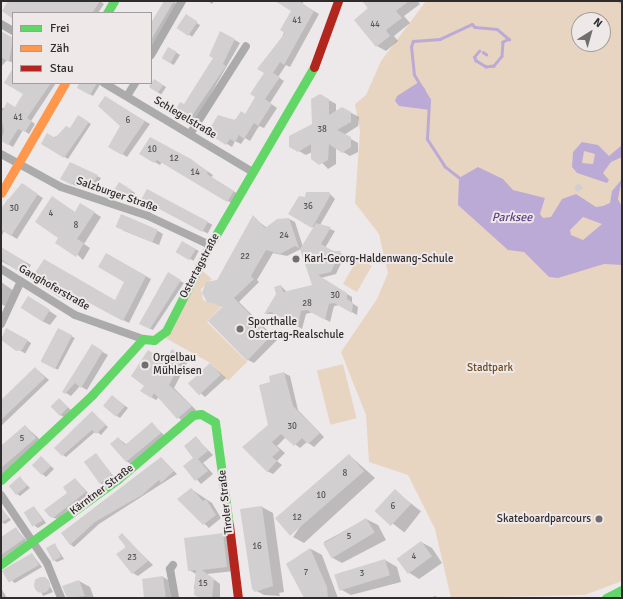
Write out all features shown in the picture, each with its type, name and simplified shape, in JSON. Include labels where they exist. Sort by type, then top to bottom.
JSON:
[{"type":"street","points":[[108,12],[114,1]]},
{"type":"street","points":[[152,53],[182,1]]},
{"type":"street","name":"Ostertagstraße","points":[[143,339],[154,340],[166,331],[210,245],[318,61],[338,1]]},
{"type":"street","points":[[1,24],[12,30]]},
{"type":"street","points":[[190,134],[246,46]]},
{"type":"street","points":[[1,193],[64,84]]},
{"type":"street","name":"Schlegelstraße","points":[[106,84],[253,172]]},
{"type":"street","points":[[127,96],[134,84]]},
{"type":"street","name":"Salzburger Straße","points":[[1,154],[61,187],[148,216],[210,245]]},
{"type":"street","name":"Ganghoferstraße","points":[[1,269],[75,315],[143,339]]},
{"type":"street","points":[[1,324],[21,281]]},
{"type":"street","points":[[1,480],[92,395],[143,339]]},
{"type":"street","name":"Kärntner Straße","points":[[1,564],[118,479],[193,415],[201,414]]},
{"type":"street","name":"Tiroler Straße","points":[[201,414],[215,422],[218,432],[238,598]]},
{"type":"street","points":[[1,495],[34,541],[61,598]]},
{"type":"street","points":[[173,565],[170,569],[175,598]]},
{"type":"street","points":[[606,598],[622,590]]},
{"type":"green space","name":"Stadtpark","points":[[426,1],[618,1],[622,6],[622,581],[585,595],[451,598],[435,529],[408,475],[369,462],[366,415],[341,352],[377,299],[388,273],[379,234],[355,203],[360,131],[355,104],[366,95],[381,61]]},
{"type":"green space","points":[[358,258],[372,266],[357,292],[343,284]]},
{"type":"green space","points":[[198,267],[212,279],[201,289],[203,300],[222,306],[207,322],[247,362],[228,381],[210,363],[162,336]]},
{"type":"green space","points":[[343,364],[357,418],[330,425],[317,371]]},
{"type":"water","points":[[419,82],[425,89],[430,110],[399,106],[395,101],[397,96]]},
{"type":"water","points":[[582,142],[598,145],[609,156],[622,145],[622,157],[611,162],[603,173],[609,180],[607,183],[577,173],[572,167],[573,152]],"holes":[[[584,151],[595,154],[593,164],[582,163]]]},
{"type":"water","name":"Parksee","points":[[478,167],[503,179],[513,190],[545,198],[540,214],[543,218],[551,217],[562,199],[576,194],[596,207],[610,203],[612,191],[622,179],[618,199],[622,207],[622,265],[604,264],[558,278],[549,277],[524,252],[508,250],[458,205],[459,178]],"holes":[[[583,217],[602,224],[583,240],[571,235],[570,230]]]},
{"type":"building","points":[[8,1],[100,1],[93,12],[12,12],[12,18],[2,11]]},
{"type":"building","points":[[164,1],[174,1],[152,38],[152,21]]},
{"type":"building","points":[[275,1],[299,1],[314,11],[284,65],[280,62],[273,73],[280,77],[265,99],[272,104],[258,126],[254,123],[244,139],[239,135],[235,142],[230,139],[226,145],[207,133],[218,115],[235,120],[241,111],[245,114],[255,97],[250,94],[264,73],[257,69],[285,33],[280,30],[291,11]]},
{"type":"building","points":[[362,1],[409,1],[396,11],[402,18],[386,30],[390,36],[376,47],[354,20],[368,8]]},
{"type":"building","points":[[186,14],[198,22],[188,36],[176,28]]},
{"type":"building","points":[[1,31],[12,37],[12,44],[9,62],[1,57]]},
{"type":"building","points":[[220,31],[235,39],[223,64],[226,66],[187,123],[173,115],[180,102],[184,104],[213,58],[209,56]]},
{"type":"building","points":[[168,47],[177,52],[170,63],[162,58]]},
{"type":"building","points":[[12,70],[12,84],[50,84],[27,118],[32,121],[25,132],[18,129],[8,145],[1,141],[4,131],[1,114],[7,102],[15,107],[23,94],[4,83]]},
{"type":"building","points":[[154,79],[163,85],[158,93],[149,86]]},
{"type":"building","points":[[79,84],[96,84],[90,95],[77,88]]},
{"type":"building","points":[[320,94],[329,99],[329,115],[342,107],[351,112],[351,122],[337,130],[351,137],[351,147],[342,153],[329,144],[328,160],[319,165],[311,159],[311,144],[298,152],[289,147],[289,136],[312,124],[311,99]]},
{"type":"building","points":[[105,96],[145,121],[122,155],[108,147],[120,126],[98,106]]},
{"type":"building","points":[[78,115],[89,122],[64,158],[41,144],[47,133],[55,138],[66,126],[70,128]]},
{"type":"building","points":[[150,137],[191,159],[208,172],[207,174],[234,191],[227,202],[157,160],[154,163],[139,154]]},
{"type":"building","points":[[70,162],[98,175],[89,190],[74,181],[72,185],[60,179]]},
{"type":"building","points":[[119,182],[132,190],[126,199],[113,191]]},
{"type":"building","points":[[22,183],[38,194],[11,236],[1,230],[1,208]]},
{"type":"building","points":[[579,183],[583,188],[577,192],[574,187]]},
{"type":"building","points":[[147,189],[208,221],[202,232],[141,200]]},
{"type":"building","points":[[306,192],[329,192],[330,196],[312,228],[288,214],[299,196],[305,197]]},
{"type":"building","points":[[52,196],[75,212],[80,203],[95,212],[77,239],[84,243],[76,257],[55,243],[58,238],[35,222]]},
{"type":"building","points":[[121,214],[158,230],[152,243],[116,227]]},
{"type":"building","points":[[253,215],[265,228],[277,219],[289,218],[299,248],[295,246],[280,254],[266,250],[251,276],[254,279],[234,298],[271,336],[247,361],[208,321],[223,306],[207,302],[202,293],[206,282],[217,280]]},
{"type":"building","points":[[316,223],[331,227],[321,244],[333,251],[341,251],[331,272],[318,275],[347,293],[347,299],[353,303],[352,313],[334,303],[329,304],[325,320],[307,310],[301,311],[298,327],[271,312],[264,314],[276,294],[274,287],[281,285],[283,292],[312,285],[300,249]]},
{"type":"building","points":[[182,241],[196,249],[189,260],[176,252]]},
{"type":"building","points":[[1,247],[26,262],[19,272],[1,259]]},
{"type":"building","points":[[106,253],[146,276],[123,321],[65,290],[60,298],[31,279],[44,259],[115,300],[124,282],[98,267]]},
{"type":"building","points":[[168,272],[181,280],[150,329],[139,324]]},
{"type":"building","points":[[28,296],[50,310],[43,322],[21,308]]},
{"type":"building","points":[[6,328],[28,340],[22,350],[16,351],[1,340]]},
{"type":"building","points":[[58,328],[72,335],[55,369],[41,362]]},
{"type":"building","points":[[92,344],[103,351],[81,388],[75,383],[65,394],[62,392]]},
{"type":"building","points":[[172,349],[184,357],[169,385],[192,406],[177,419],[154,393],[151,398],[140,391],[144,386],[131,376],[148,350],[164,361]]},
{"type":"building","points":[[210,363],[221,375],[199,395],[188,383]]},
{"type":"building","points":[[35,367],[45,378],[1,420],[1,400]]},
{"type":"building","points":[[284,372],[293,406],[320,433],[308,444],[302,438],[294,446],[281,434],[272,442],[280,450],[272,457],[277,461],[267,472],[242,447],[268,425],[259,385],[270,382],[269,376]]},
{"type":"building","points":[[112,395],[125,406],[116,417],[103,406]]},
{"type":"building","points":[[59,398],[68,407],[60,416],[51,406]]},
{"type":"building","points":[[92,411],[106,425],[96,434],[92,430],[62,456],[54,448]]},
{"type":"building","points":[[152,422],[161,433],[126,462],[110,444],[118,437],[125,445]]},
{"type":"building","points":[[25,425],[36,438],[1,468],[1,446]]},
{"type":"building","points":[[196,436],[208,451],[198,459],[208,471],[195,481],[183,466],[193,458],[184,446]]},
{"type":"building","points":[[96,453],[112,475],[100,484],[84,462]]},
{"type":"building","points":[[349,454],[364,471],[290,536],[275,518]]},
{"type":"building","points":[[41,456],[51,466],[42,475],[32,465]]},
{"type":"building","points":[[161,457],[174,471],[161,483],[159,480],[142,495],[95,522],[70,545],[61,533]]},
{"type":"building","points":[[20,476],[27,486],[16,495],[9,486]]},
{"type":"building","points":[[75,478],[86,492],[53,518],[49,516],[44,510],[67,493],[63,487]]},
{"type":"building","points":[[191,488],[203,501],[206,499],[216,515],[203,525],[177,499]]},
{"type":"building","points":[[395,489],[411,504],[391,526],[375,511]]},
{"type":"building","points":[[34,506],[43,521],[32,527],[24,512]]},
{"type":"building","points":[[262,506],[273,586],[255,592],[252,589],[240,509]]},
{"type":"building","points":[[1,507],[9,518],[1,523]]},
{"type":"building","points":[[366,518],[375,533],[332,558],[323,544]]},
{"type":"building","points":[[16,527],[24,539],[1,555],[1,537]]},
{"type":"building","points":[[122,533],[148,561],[132,574],[116,554],[126,547],[118,537]]},
{"type":"building","points":[[223,533],[227,567],[202,570],[214,579],[212,598],[200,598],[194,595],[196,570],[188,571],[184,538]]},
{"type":"building","points":[[421,541],[432,556],[408,574],[397,559]]},
{"type":"building","points":[[55,543],[61,557],[53,561],[46,548]]},
{"type":"building","points":[[310,548],[327,587],[328,598],[304,598],[286,564]]},
{"type":"building","points":[[32,553],[39,565],[9,583],[2,570]]},
{"type":"building","points":[[385,559],[390,575],[339,591],[334,574]]},
{"type":"building","points":[[163,576],[166,598],[144,598],[142,579]]},
{"type":"building","points":[[42,577],[49,582],[50,585],[45,592],[42,593],[35,588],[34,585],[39,578]]},
{"type":"building","points":[[79,580],[85,596],[67,598],[62,586]]},
{"type":"waterway","points":[[459,178],[445,167],[427,139],[429,100],[414,75],[411,47],[413,41],[440,39],[472,24],[475,27],[497,29],[509,39],[503,42],[502,56],[494,66],[486,67],[476,61],[474,57],[479,51]]},
{"type":"traffic: fast","points":[[108,12],[114,1]]},
{"type":"traffic: fast","points":[[1,480],[92,395],[143,339],[154,340],[166,331],[210,245],[314,67]]},
{"type":"traffic: fast","points":[[1,564],[118,479],[193,415],[201,414],[215,422],[229,525]]},
{"type":"traffic: fast","points":[[606,598],[622,590]]},
{"type":"traffic: slow","points":[[1,193],[64,84]]},
{"type":"traffic: jam","points":[[314,67],[338,1]]},
{"type":"traffic: jam","points":[[229,525],[238,598]]},
{"type":"place","name":"Karl-Georg-Haldenwang-Schule","points":[[296,259]]},
{"type":"place","name":"Sporthalle Ostertag-Realschule","points":[[240,329]]},
{"type":"place","name":"Orgelbau Mühleisen","points":[[145,365]]},
{"type":"place","name":"Skateboardparcours","points":[[599,519]]}]
